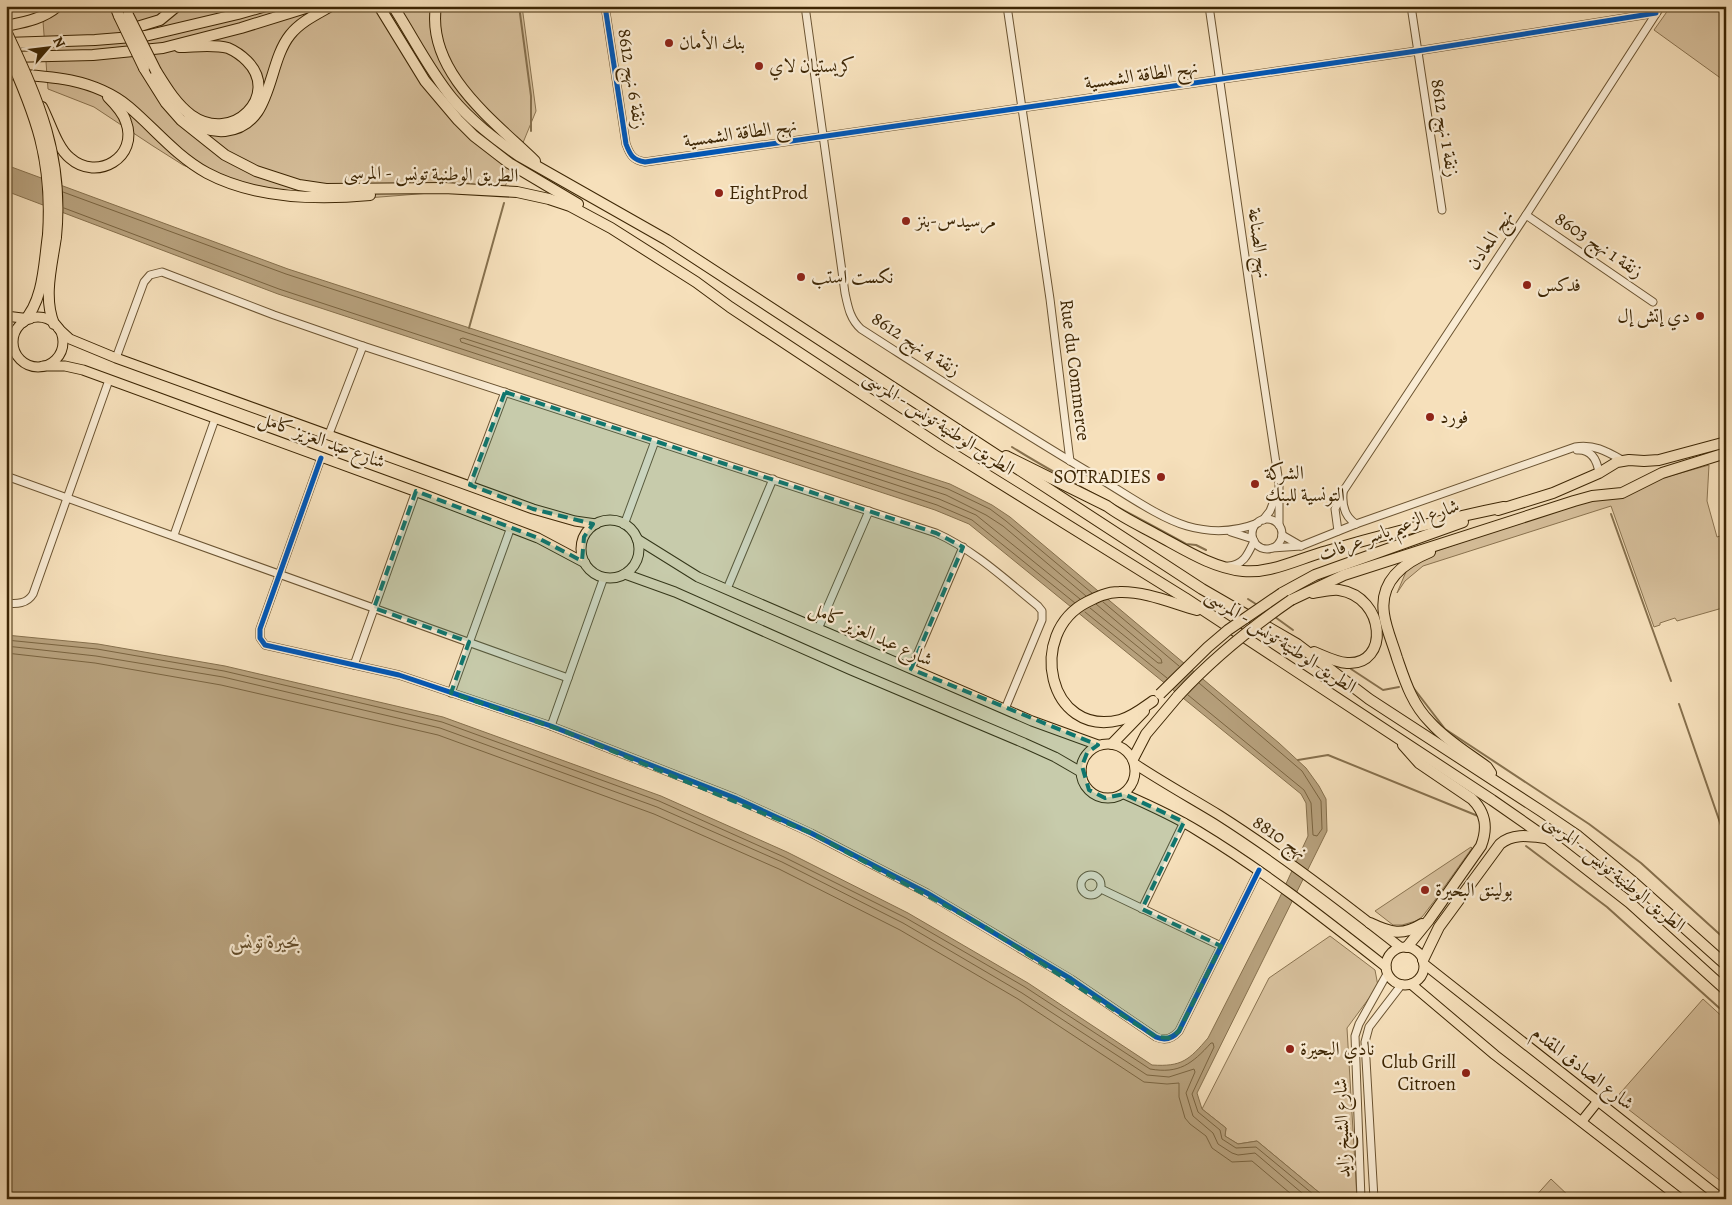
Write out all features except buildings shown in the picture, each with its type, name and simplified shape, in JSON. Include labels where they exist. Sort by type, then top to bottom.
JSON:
[{"type":"highway","points":[[8,31],[49,6]]},
{"type":"highway","points":[[8,31],[50,14],[58,6]]},
{"type":"highway","points":[[85,40],[141,27],[160,20],[177,6]]},
{"type":"highway","points":[[8,31],[85,40],[145,36],[232,16],[266,6]]},
{"type":"highway","points":[[163,48],[241,28],[312,6]]},
{"type":"highway","points":[[122,11],[151,72],[168,102],[193,124],[202,128],[221,131],[236,128],[249,121],[256,114],[263,103],[278,57],[290,34],[299,25],[331,6]]},
{"type":"highway","name":"الطريق الوطنية تونس - المرسى","points":[[394,6],[434,73],[453,99],[481,128],[500,143],[667,240],[1202,589],[1297,644],[1369,699],[1578,836],[1631,880],[1726,965]]},
{"type":"highway","points":[[436,6],[434,17],[442,52],[464,91],[547,172]]},
{"type":"highway","points":[[380,7],[425,81],[463,126],[508,163],[575,202],[610,228]]},
{"type":"highway","points":[[8,31],[60,146],[70,159],[77,164],[93,168],[108,165],[115,161],[128,142],[128,128],[123,115],[103,90]]},
{"type":"highway","points":[[6,57],[42,58],[207,46],[227,48],[251,65],[256,76],[257,94],[254,104],[241,118],[232,123],[213,124],[192,116],[151,72]]},
{"type":"highway","points":[[6,49],[32,108],[44,151],[49,186],[52,236],[40,288],[27,320]]},
{"type":"highway","name":"الطريق الوطنية تونس - المرسى","points":[[151,72],[166,103],[181,120],[225,155],[256,171],[299,185],[326,189],[444,188],[518,192],[570,206],[610,228],[696,282],[730,307],[942,447],[1207,613],[1492,800],[1548,839],[1630,903],[1726,990]]},
{"type":"highway","points":[[6,74],[76,80],[103,90],[128,106],[158,136],[188,161],[207,173],[245,187],[291,196],[317,197],[342,197],[444,188]]},
{"type":"highway","points":[[31,84],[48,132],[57,187],[49,297],[49,307],[56,326]]},
{"type":"highway","name":"شارع الزعيم ياسر عرفات","points":[[1112,744],[1208,647],[1228,630],[1282,592],[1315,575],[1504,507],[1553,493],[1622,460],[1659,460],[1726,442]]},
{"type":"highway","points":[[980,445],[1025,464],[1106,506],[1119,515],[1218,565],[1244,571],[1271,569],[1340,547],[1472,513],[1504,507]]},
{"type":"highway","name":"شارع الزعيم ياسر عرفات","points":[[1134,761],[1146,734],[1200,672],[1235,640],[1291,600],[1344,575],[1574,501],[1592,496],[1622,493],[1662,473],[1726,453]]},
{"type":"highway","points":[[1472,533],[1405,564],[1395,574],[1388,586],[1384,600],[1384,614],[1404,682],[1419,710],[1441,733],[1487,768],[1496,781]]},
{"type":"highway","points":[[1297,644],[1334,661],[1348,663],[1365,659],[1370,655],[1378,634],[1376,621],[1370,607],[1360,599],[1347,592],[1337,590],[1304,594]]},
{"type":"highway","points":[[1157,698],[1122,720],[1090,719],[1071,708],[1061,698],[1051,675],[1052,644],[1061,626],[1070,614],[1082,604],[1106,594],[1120,592],[1153,597],[1207,613]]},
{"type":"highway","points":[[1399,740],[1419,763],[1472,799],[1479,806],[1486,826],[1485,837],[1481,846],[1429,920],[1404,947]]},
{"type":"highway","points":[[1423,962],[1438,927],[1500,844],[1506,839],[1526,835],[1548,839]]},
{"type":"highway","points":[[1370,923],[1384,930],[1403,933],[1429,920]]},
{"type":"main road","points":[[6,316],[27,320],[38,317],[46,318],[56,326],[62,335],[63,343],[57,358],[43,366],[29,365],[6,346]]},
{"type":"main road","points":[[17,356],[14,349],[15,334],[27,320]]},
{"type":"main road","name":"شارع عبد العزيز كامل","points":[[56,326],[70,339],[116,358],[533,509],[575,521],[596,524],[612,521],[624,525],[633,532],[637,539],[698,577],[1005,710],[1098,745]]},
{"type":"main road","name":"شارع عبد العزيز كامل","points":[[43,366],[65,366],[83,370],[416,491],[547,542],[585,563],[590,570],[604,577],[616,578],[625,574],[675,592],[1055,757],[1081,772]]},
{"type":"main road","points":[[585,563],[582,554],[584,537],[596,524]]},
{"type":"main road","points":[[625,574],[632,568],[637,559],[639,549],[637,539]]},
{"type":"main road","points":[[1112,744],[1120,746],[1128,752],[1134,761],[1136,772],[1134,780],[1124,794],[1105,798],[1089,790],[1083,782],[1081,772],[1084,759],[1098,745],[1112,744]]},
{"type":"main road","name":"نهج 8810","points":[[1134,761],[1164,783],[1219,815],[1291,864],[1404,947]]},
{"type":"main road","name":"نهج 8810","points":[[1124,794],[1184,822],[1258,870],[1297,898],[1387,970]]},
{"type":"main road","points":[[1406,984],[1420,976],[1423,962],[1417,951],[1404,947],[1389,954],[1387,970],[1393,981],[1406,984],[1681,1199]]},
{"type":"main road","name":"شارع الصادق المقدم","points":[[1423,962],[1722,1199]]},
{"type":"main road","points":[[1582,1121],[1598,1101]]},
{"type":"street","name":"زنقة 6 نهج 8612","points":[[605,6],[626,144],[631,156]]},
{"type":"street","name":"زنقة 4 نهج 8612","points":[[805,6],[845,293],[850,316],[861,329],[1070,461]]},
{"type":"street","name":"Rue du Commerce","points":[[1007,6],[1050,299],[1070,461],[1174,522],[1201,530],[1228,531],[1243,528],[1260,521]]},
{"type":"street","name":"نهج الصناعة","points":[[1209,6],[1280,483],[1279,524]]},
{"type":"street","name":"زنقة 1 نهج 8612","points":[[1411,6],[1442,210]]},
{"type":"street","name":"نهج المعادن","points":[[1338,531],[1336,509],[1344,490],[1526,216],[1660,6]]},
{"type":"street","name":"نهج الطاقة الشمسية","points":[[631,156],[645,162],[1656,14]]},
{"type":"street","name":"زنقة 1 نهج 8603","points":[[1526,216],[1653,302]]},
{"type":"street","points":[[116,358],[144,282],[150,275],[158,272],[363,346],[936,533],[963,547],[1031,600],[1042,611],[1042,620],[1005,710]]},
{"type":"street","points":[[329,434],[363,346]]},
{"type":"street","points":[[6,603],[23,603],[33,594],[109,380]]},
{"type":"street","points":[[470,485],[505,392]]},
{"type":"street","points":[[174,535],[215,419]]},
{"type":"street","points":[[624,525],[655,441]]},
{"type":"street","points":[[1272,548],[1281,541],[1282,535],[1279,524],[1274,521],[1260,521],[1252,533],[1254,540],[1262,548],[1272,548],[1301,546],[1356,524],[1584,445],[1602,449],[1622,460]]},
{"type":"street","points":[[1567,450],[1580,449],[1589,452],[1596,462],[1599,472]]},
{"type":"street","points":[[321,458],[260,629],[260,638],[269,647],[399,675],[551,726],[735,798],[868,862],[927,893],[1071,979],[1161,1039],[1171,1038],[1178,1032],[1258,870]]},
{"type":"street","points":[[6,476],[568,678]]},
{"type":"street","points":[[727,589],[773,479]]},
{"type":"street","name":"نهج الصناعة","points":[[1260,521],[1270,510],[1280,483]]},
{"type":"street","points":[[1344,490],[1342,503],[1344,511],[1349,520],[1356,524]]},
{"type":"street","points":[[354,665],[416,491]]},
{"type":"street","points":[[818,629],[869,511]]},
{"type":"street","points":[[451,693],[511,528]]},
{"type":"street","name":"Rue du Commerce","points":[[1228,531],[1254,540]]},
{"type":"street","points":[[1282,535],[1301,546]]},
{"type":"street","points":[[1218,565],[1233,565],[1244,560],[1254,540]]},
{"type":"street","points":[[911,669],[963,547]]},
{"type":"street","points":[[551,726],[604,577]]},
{"type":"street","points":[[1142,909],[1184,822]]},
{"type":"street","points":[[1100,889],[1220,946]]},
{"type":"street","name":"شارع الشيخ زايد","points":[[1361,1199],[1355,1036],[1359,1024],[1387,970]]},
{"type":"street","name":"شارع الشيخ زايد","points":[[1374,1199],[1364,1042],[1369,1027],[1406,984]]},
{"type":"highlighted area","points":[[505,392],[936,533],[963,547],[911,669],[1098,745],[1087,753],[1082,766],[1089,790],[1105,798],[1124,794],[1184,822],[1142,909],[1221,946],[1179,1031],[1171,1038],[1156,1037],[985,927],[811,833],[561,730],[451,693],[469,642],[374,608],[416,491],[538,538],[582,561],[584,537],[593,524],[533,509],[470,485]]},
{"type":"shaded area","points":[[63,6],[522,6],[536,111],[502,194],[443,192],[342,200],[316,200],[206,175],[183,165],[94,107],[48,89],[43,21]]},
{"type":"shaded area","points":[[1671,6],[1726,6],[1726,82],[1654,30]]},
{"type":"shaded area","points":[[1709,465],[1707,501],[1717,537],[1726,534],[1726,607],[1677,621],[1675,618],[1654,627],[1611,506],[1423,566],[1405,581],[1397,593],[1408,567],[1419,557],[1585,500]]},
{"type":"shaded area","name":"بولينق البحيرة","points":[[1471,847],[1435,900],[1422,917],[1416,921],[1402,925],[1393,925],[1375,911]]},
{"type":"shaded area","name":"نادي البحيرة","points":[[1330,936],[1375,970],[1378,986],[1347,1028],[1357,1199],[1327,1199],[1257,1141],[1238,1144],[1225,1136],[1226,1128],[1202,1109],[1269,978]]},
{"type":"shaded area","points":[[1703,999],[1726,1020],[1726,1185],[1615,1099]]},
{"type":"shaded area","points":[[1551,1179],[1572,1199],[1533,1199]]},
{"type":"water","name":"بحيرة تونس","points":[[6,165],[288,269],[950,484],[992,505],[1010,517],[1279,743],[1306,768],[1326,799],[1327,831],[1197,1093],[1202,1109],[1226,1128],[1225,1136],[1238,1144],[1257,1141],[1327,1199],[6,1199],[6,635],[98,644],[225,666],[443,717],[661,796],[787,852],[908,913],[1028,983],[1152,1065],[1178,1063],[1190,1057],[1208,1038],[1279,899],[1308,836],[1306,803],[1301,794],[969,524],[935,510],[278,294],[6,191]]},
{"type":"waterway","points":[[519,6],[531,96],[531,131]]},
{"type":"waterway","points":[[469,328],[504,203]]},
{"type":"waterway","points":[[1012,447],[1076,485],[1186,544],[1196,545],[1206,550]]},
{"type":"waterway","points":[[1611,514],[1671,681]]},
{"type":"waterway","points":[[1248,599],[1259,606]]},
{"type":"waterway","points":[[1275,617],[1293,630]]},
{"type":"waterway","points":[[1351,669],[1383,690],[1399,687]]},
{"type":"waterway","points":[[1412,686],[1445,729],[1589,824],[1641,863],[1726,940]]},
{"type":"waterway","points":[[1679,704],[1726,840]]},
{"type":"waterway","points":[[1298,760],[1328,755],[1478,816]]},
{"type":"waterway","points":[[1526,846],[1607,907],[1726,1014]]},
{"type":"cycle path","points":[[605,6],[626,144],[632,156],[645,162],[1417,51],[1656,13]]},
{"type":"cycle path","points":[[321,458],[260,629],[260,638],[265,645],[399,675],[551,726],[735,798],[811,833],[927,893],[1071,979],[1156,1037],[1168,1038],[1174,1036],[1179,1031],[1259,870]]},
{"type":"place","name":"بنك الأمان","points":[[669,43]]},
{"type":"place","name":"كريستيان لاي","points":[[759,66]]},
{"type":"place","name":"EightProd","points":[[719,193]]},
{"type":"place","name":"مرسيدس-بنز","points":[[906,221]]},
{"type":"place","name":"نكست استب","points":[[801,277]]},
{"type":"place","name":"فدكس","points":[[1527,285]]},
{"type":"place","name":"دي إتش إل","points":[[1700,316]]},
{"type":"place","name":"فورد","points":[[1430,417]]},
{"type":"place","name":"SOTRADIES","points":[[1161,477]]},
{"type":"place","name":"الشركة التونسية للبنك","points":[[1255,484]]},
{"type":"place","name":"بولينق البحيرة","points":[[1425,890]]},
{"type":"place","name":"نادي البحيرة","points":[[1290,1049]]},
{"type":"place","name":"Club Grill Citroen","points":[[1466,1073]]}]
